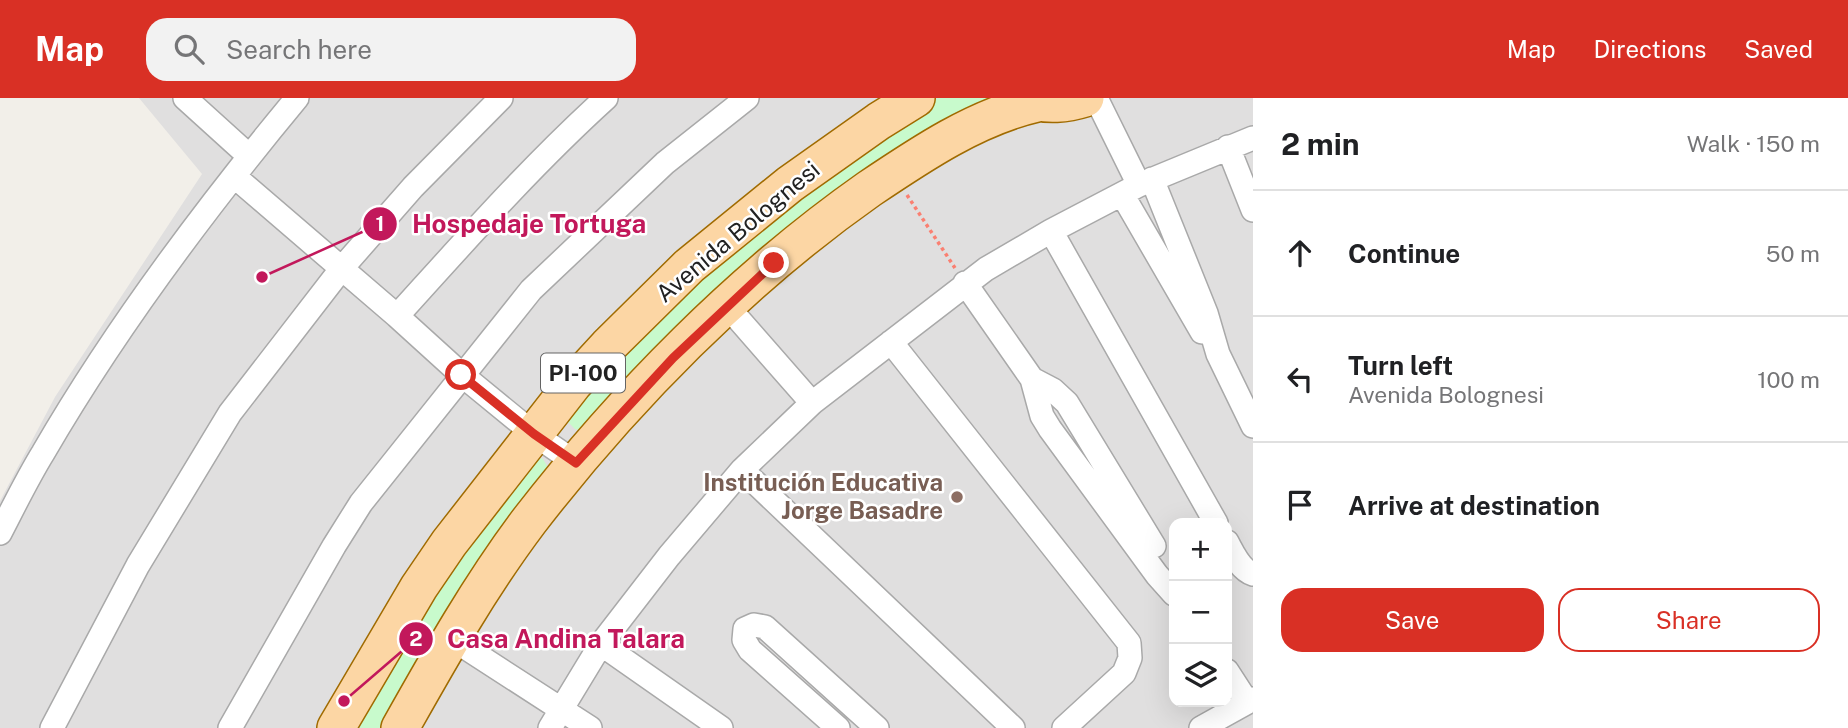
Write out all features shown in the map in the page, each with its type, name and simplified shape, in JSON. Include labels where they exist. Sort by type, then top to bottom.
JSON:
[{"type":"main road","name":"Avenida Bolognesi","points":[[336,728],[419,587],[449,543],[573,384],[689,265],[790,184],[916,98]]},
{"type":"main road","name":"PI-100","points":[[1033,100],[1075,101],[1085,98]]},
{"type":"main road","name":"Avenida Bolognesi","points":[[400,728],[451,638],[528,523],[576,463],[673,358],[727,306],[824,222],[892,173],[951,137],[1033,100]]},
{"type":"street","points":[[185,98],[249,156]]},
{"type":"street","points":[[0,533],[42,454],[152,284],[249,156],[298,98]]},
{"type":"street","points":[[51,728],[138,565],[230,413],[342,268],[413,187],[501,98]]},
{"type":"street","points":[[397,316],[492,209],[606,98]]},
{"type":"street","points":[[230,728],[306,592],[361,503],[461,375],[531,290],[603,220],[664,163],[747,98]]},
{"type":"street","points":[[1096,98],[1138,186],[1206,313],[1218,354],[1253,426]]},
{"type":"street","points":[[550,728],[601,644],[669,556],[743,470],[812,403],[965,283],[1051,230],[1138,186],[1253,138]]},
{"type":"street","points":[[1228,147],[1253,210]]},
{"type":"street","points":[[234,176],[397,316],[461,375],[534,434],[576,463]]},
{"type":"street","points":[[1138,186],[1195,322],[1218,354]]},
{"type":"street","points":[[1051,230],[1213,518]]},
{"type":"street","points":[[965,283],[1032,379],[1042,416],[1050,429],[1169,588]]},
{"type":"street","points":[[727,306],[812,403]]},
{"type":"street","points":[[891,342],[1129,643],[1130,658],[1124,673],[1064,728]]},
{"type":"street","points":[[1032,379],[1053,390],[1067,403],[1173,581]]},
{"type":"street","points":[[743,470],[1013,728]]},
{"type":"street","points":[[1232,552],[1248,573],[1253,574]]},
{"type":"street","points":[[838,728],[750,650],[744,640],[745,629],[754,625],[765,628],[877,728]]},
{"type":"street","points":[[451,638],[590,728]]},
{"type":"street","points":[[601,644],[721,728]]},
{"type":"street","points":[[1201,728],[1250,700],[1232,677]]},
{"type":"path","points":[[892,173],[965,283]]},
{"type":"shaded area","points":[[139,98],[1253,98],[1253,728],[0,728],[0,501],[55,397],[202,174]]},
{"type":"green space","points":[[938,98],[992,98],[583,431],[575,429],[566,420],[643,322],[878,135]]},
{"type":"green space","points":[[535,456],[543,459],[550,471],[389,728],[351,728],[431,590]]},
{"type":"place","name":"Hospedaje Tortuga","points":[[262,277]]},
{"type":"place","name":"Institución Educativa Jorge Basadre","points":[[957,497]]},
{"type":"place","name":"Casa Andina Talara","points":[[344,701]]},
{"type":"route","points":[[461,375],[534,434],[576,463],[673,358],[774,263]]}]
